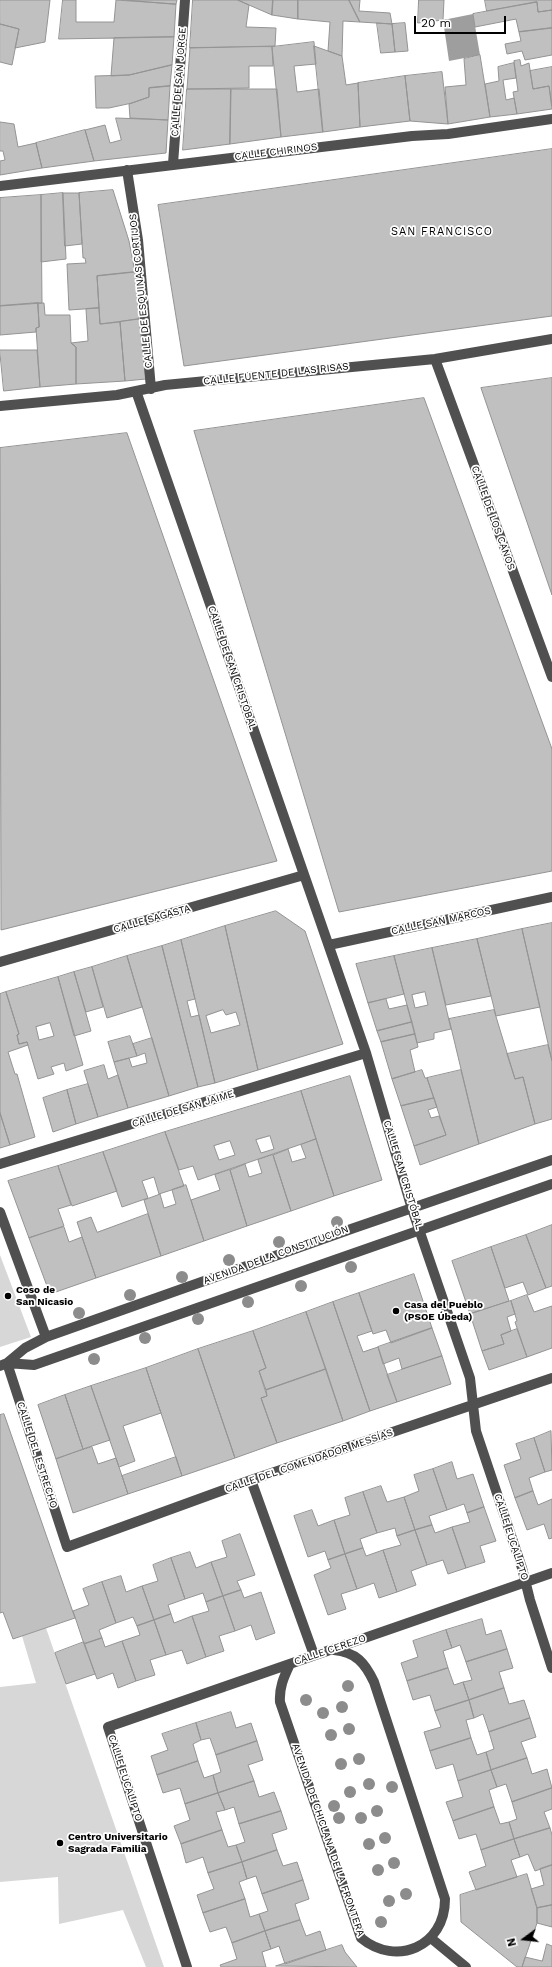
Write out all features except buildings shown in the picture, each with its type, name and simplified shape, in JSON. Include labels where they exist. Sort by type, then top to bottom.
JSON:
[{"type":"street","name":"CALLE DE SAN JORGE","points":[[173,164],[185,0]]},
{"type":"street","name":"CALLE CHIRINOS","points":[[0,186],[79,178],[173,164],[412,136],[448,134],[552,119]]},
{"type":"street","name":"CALLE DE ESQUINAS CORTIJOS","points":[[127,170],[138,240],[151,389]]},
{"type":"street","name":"CALLE FUENTE DE LAS RISAS","points":[[0,406],[117,395],[173,384],[435,359],[552,339]]},
{"type":"street","name":"CALLE DE LOS CANOS","points":[[435,359],[552,677]]},
{"type":"street","name":"CALLE DE SAN CRISTÓBAL","points":[[136,391],[329,945]]},
{"type":"street","name":"CALLE SAGASTA","points":[[0,962],[304,875]]},
{"type":"street","name":"CALLE SAN MARCOS","points":[[329,945],[552,897]]},
{"type":"street","name":"CALLE SAN CRISTÓBAL","points":[[329,945],[366,1054],[412,1209],[470,1378],[473,1405]]},
{"type":"street","name":"CALLE DE SAN JAIME","points":[[0,1164],[366,1054]]},
{"type":"street","name":"AVENIDA DE LA CONSTITUCIÓN","points":[[4,1364],[25,1348],[46,1337],[552,1160]]},
{"type":"street","points":[[4,1364],[34,1365],[419,1229],[552,1184]]},
{"type":"street","points":[[0,1212],[46,1337]]},
{"type":"street","name":"CALLE DEL ESTRECHO","points":[[4,1364],[67,1547]]},
{"type":"street","name":"CALLE DEL COMENDADOR MESSÍAS","points":[[67,1547],[251,1480],[552,1378]]},
{"type":"street","name":"CALLE EUCALIPTO","points":[[473,1405],[476,1431],[552,1668]]},
{"type":"street","points":[[251,1480],[314,1655]]},
{"type":"street","name":"CALLE CEREZO","points":[[108,1727],[552,1574]]},
{"type":"street","name":"AVENIDA DE CHICLANA DE LA FRONTERA","points":[[290,1664],[281,1684],[279,1692],[280,1702],[361,1938],[375,1950],[388,1955],[411,1955],[421,1950],[437,1934],[443,1915],[445,1899],[374,1682],[367,1666],[360,1659],[348,1652],[332,1650]]},
{"type":"street","name":"CALLE EUCALIPTO","points":[[108,1727],[187,1967]]},
{"type":"street","points":[[432,1939],[466,1967]]},
{"type":"shaded area","points":[[473,14],[480,55],[449,61],[443,20]]},
{"type":"shaded area","name":"Coso de San Nicasio","points":[[0,1255],[31,1337],[0,1347]]},
{"type":"shaded area","name":"Centro Universitario Sagrada Familia","points":[[46,1628],[164,1967],[146,1967],[123,1910],[59,1924],[58,1877],[0,1882],[0,1687],[36,1683],[22,1636]]},
{"type":"place","name":"Coso de San Nicasio","points":[[8,1296]]},
{"type":"place","name":"Casa del Pueblo (PSOE Úbeda)","points":[[396,1311]]},
{"type":"place","name":"Centro Universitario Sagrada Familia","points":[[60,1843]]},
{"type":"district","name":"SAN FRANCISCO","points":[[442,232]]}]
